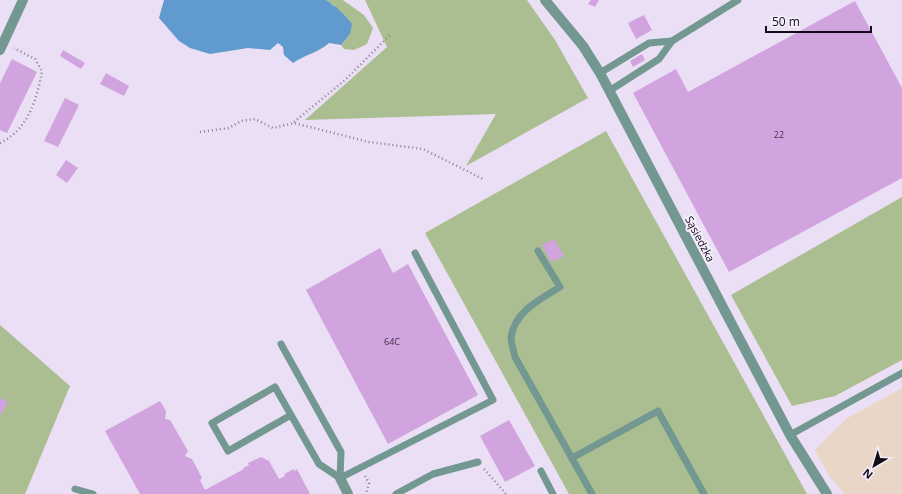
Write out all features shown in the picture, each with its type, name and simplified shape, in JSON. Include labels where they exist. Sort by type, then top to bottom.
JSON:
[{"type":"street","points":[[2,47],[23,0]]},
{"type":"street","name":"Sąsiedzka","points":[[545,0],[583,46],[600,73],[790,435],[826,494]]},
{"type":"street","points":[[340,478],[348,494]]},
{"type":"lane","points":[[609,91],[659,58],[672,41],[738,0]]},
{"type":"lane","points":[[600,73],[649,43],[672,41]]},
{"type":"lane","points":[[538,251],[560,287],[532,304],[516,323],[511,339],[515,357],[592,494]]},
{"type":"lane","points":[[340,478],[493,400],[415,253]]},
{"type":"lane","points":[[281,344],[341,452],[340,478]]},
{"type":"lane","points":[[790,435],[902,373]]},
{"type":"lane","points":[[291,415],[228,451],[212,424],[275,387],[291,415],[319,464],[340,478]]},
{"type":"lane","points":[[572,458],[658,411],[704,494]]},
{"type":"lane","points":[[396,494],[433,474],[478,462]]},
{"type":"lane","points":[[541,471],[553,494]]},
{"type":"lane","points":[[74,489],[93,494]]},
{"type":"path","points":[[200,132],[230,128],[241,121],[255,119],[273,128],[294,123],[345,80],[391,34]]},
{"type":"path","points":[[0,143],[9,139],[24,125],[38,94],[42,71],[36,59],[21,50],[2,47]]},
{"type":"path","points":[[294,123],[369,142],[423,150],[483,179]]},
{"type":"path","points":[[478,462],[506,494]]},
{"type":"path","points":[[360,467],[369,484],[366,494]]},
{"type":"shaded area","points":[[902,388],[902,494],[845,494],[829,476],[815,450],[846,419]]},
{"type":"green space","points":[[326,0],[343,0],[364,15],[373,28],[367,44],[354,50],[344,49],[341,45],[350,34],[334,5]]},
{"type":"green space","points":[[365,0],[527,0],[555,40],[588,98],[466,166],[496,114],[305,120],[387,47]]},
{"type":"green space","points":[[606,131],[807,494],[569,494],[425,233]]},
{"type":"green space","points":[[902,197],[902,360],[835,396],[792,406],[731,295]]},
{"type":"green space","points":[[0,325],[70,386],[25,494],[0,494]]},
{"type":"water","points":[[164,0],[326,0],[340,10],[352,24],[350,34],[341,45],[329,43],[320,50],[293,63],[284,55],[283,47],[278,43],[270,50],[248,48],[210,54],[190,48],[179,41],[159,18]]},
{"type":"building","points":[[591,0],[599,0],[595,7],[588,4]]},
{"type":"building","points":[[855,1],[902,88],[902,178],[729,272],[633,93],[676,69],[688,92]]},
{"type":"building","points":[[644,15],[652,30],[636,39],[628,23]]},
{"type":"building","points":[[63,50],[85,63],[81,69],[60,56]]},
{"type":"building","points":[[642,54],[645,60],[633,67],[630,61]]},
{"type":"building","points":[[12,59],[37,72],[7,133],[0,130],[0,83]]},
{"type":"building","points":[[106,73],[129,86],[124,96],[100,84]]},
{"type":"building","points":[[65,98],[79,105],[58,147],[44,141]]},
{"type":"building","points":[[66,160],[78,168],[67,183],[56,175]]},
{"type":"building","points":[[554,239],[564,256],[551,262],[542,245]]},
{"type":"building","points":[[380,248],[393,273],[408,264],[478,395],[388,444],[306,290]]},
{"type":"building","points":[[0,398],[8,402],[0,416]]},
{"type":"building","points":[[160,401],[166,411],[165,419],[170,420],[188,451],[185,456],[192,459],[202,478],[200,480],[205,490],[244,469],[243,468],[249,465],[248,463],[261,457],[269,461],[279,479],[285,476],[284,474],[297,469],[310,494],[140,494],[105,431]]},
{"type":"building","points":[[509,420],[535,466],[505,482],[480,436]]}]
